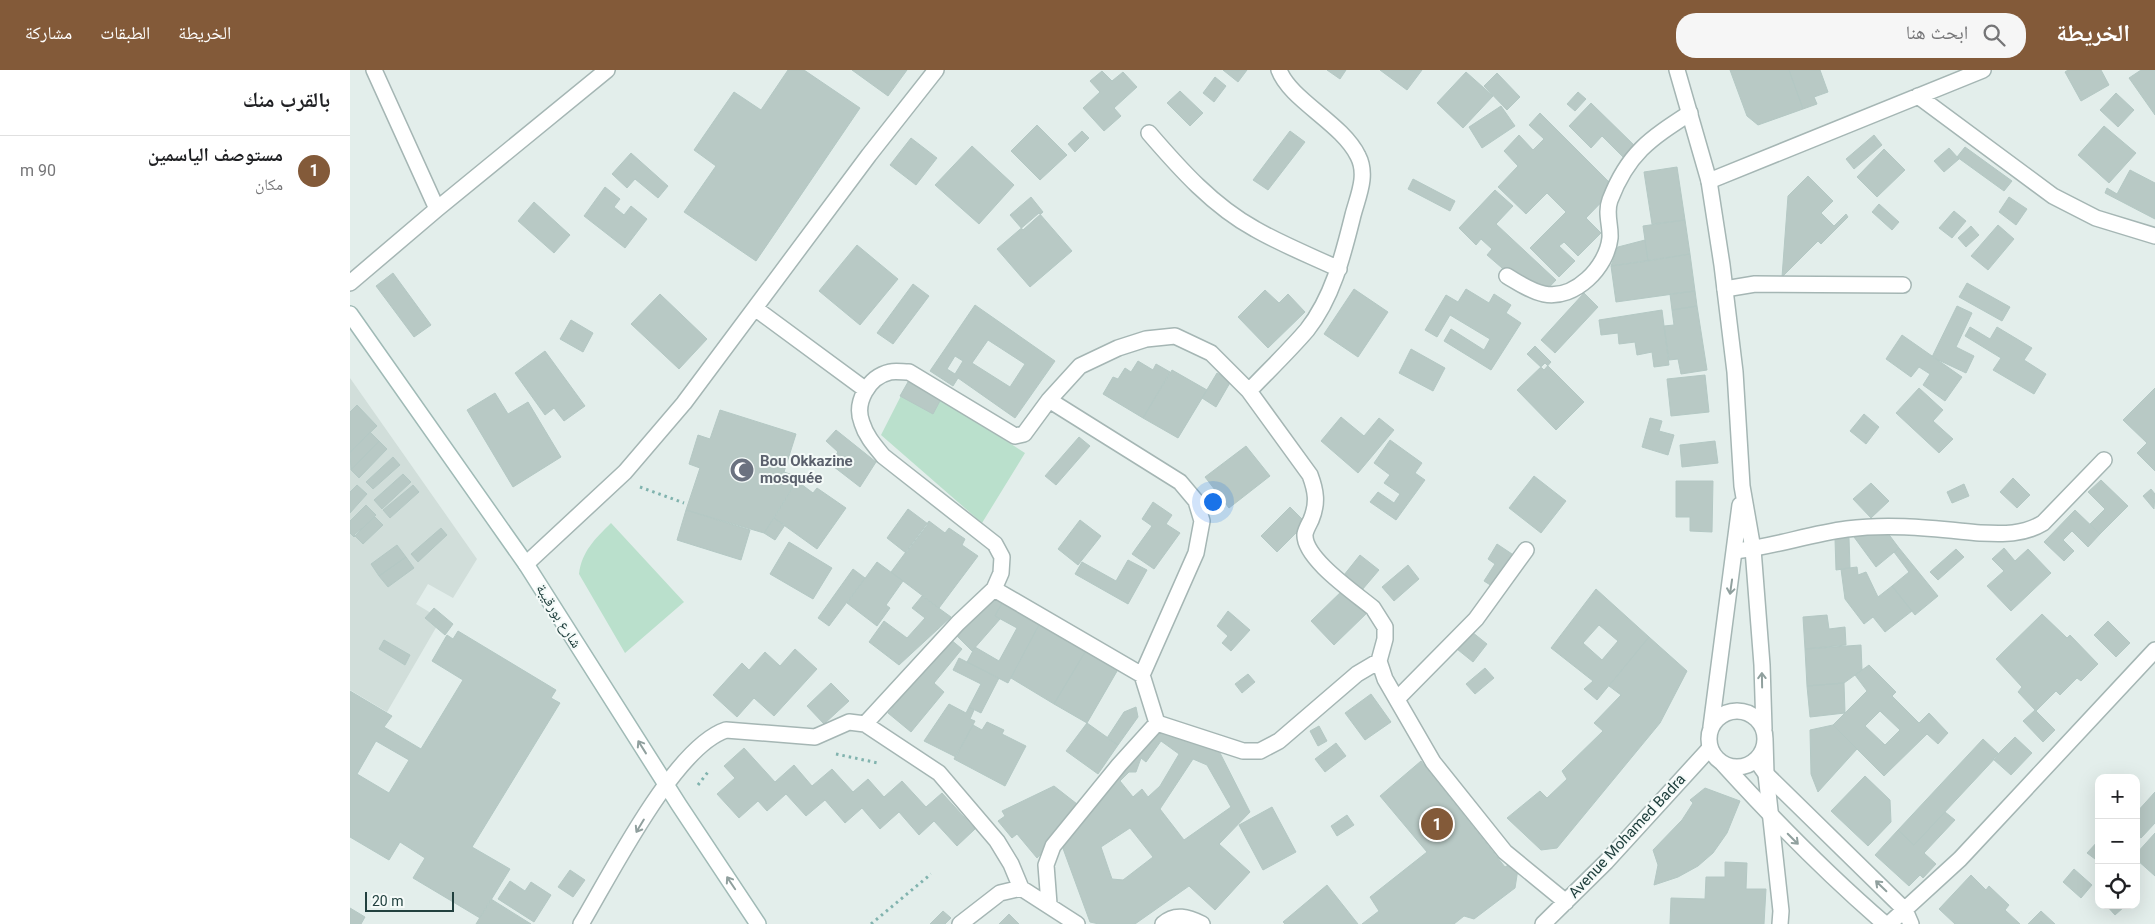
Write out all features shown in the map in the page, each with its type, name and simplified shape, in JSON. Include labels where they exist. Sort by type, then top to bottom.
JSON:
[{"type":"street","points":[[374,70],[437,209]]},
{"type":"street","points":[[350,283],[607,70]]},
{"type":"street","points":[[526,564],[625,472],[684,404],[869,155],[936,70]]},
{"type":"street","points":[[1249,391],[1307,329],[1326,298],[1339,269],[1363,178],[1359,157],[1344,136],[1287,84],[1279,70]]},
{"type":"street","points":[[1677,70],[1709,181],[1725,289],[1735,372],[1742,486],[1753,549],[1762,665],[1766,774],[1772,818],[1780,924]]},
{"type":"street","points":[[1709,181],[1983,70]]},
{"type":"street","points":[[1918,96],[2053,196],[2096,218],[2155,236]]},
{"type":"street","points":[[1507,276],[1529,289],[1546,294],[1566,293],[1588,280],[1603,260],[1610,238],[1609,202],[1626,167],[1640,148],[1690,113]]},
{"type":"street","points":[[1149,133],[1180,169],[1219,205],[1254,229],[1339,269]]},
{"type":"street","points":[[1725,289],[1755,284],[1903,285]]},
{"type":"street","points":[[756,309],[866,390]]},
{"type":"street","name":"شارع بورقيبة","points":[[350,314],[526,564],[665,784],[758,924]]},
{"type":"street","points":[[865,724],[958,623],[994,589],[1001,573],[1002,557],[995,544],[883,456],[873,444],[861,422],[858,406],[866,390],[876,379],[890,372],[909,372],[1015,436],[1024,434],[1049,400],[1080,366],[1118,348],[1146,339],[1175,336],[1211,353],[1249,391],[1310,476],[1316,492],[1315,510],[1305,533],[1307,547],[1315,558],[1373,608],[1380,617],[1385,627],[1385,639],[1379,661],[1385,680],[1433,762],[1505,852],[1566,902]]},
{"type":"street","points":[[1049,400],[1180,482],[1196,501],[1202,521],[1196,553],[1142,675],[1156,723]]},
{"type":"street","points":[[1735,551],[1753,549],[1808,536],[1875,526],[1922,527],[2005,534],[2032,530],[2043,523],[2104,460]]},
{"type":"street","points":[[1742,486],[1735,551],[1711,727],[1708,737],[1710,748],[1716,758],[1724,764],[1772,818],[1835,881],[1885,924]]},
{"type":"street","points":[[1397,699],[1476,619],[1526,550]]},
{"type":"street","points":[[994,589],[1142,675]]},
{"type":"street","points":[[1889,924],[1966,852],[2155,650]]},
{"type":"street","points":[[1156,723],[1243,751],[1260,751],[1279,742],[1357,674],[1379,661]]},
{"type":"street","points":[[1711,727],[1718,718],[1727,712],[1738,710],[1749,713],[1758,720],[1764,735],[1763,751],[1756,760],[1746,766],[1735,767],[1724,764]]},
{"type":"street","points":[[581,924],[665,784],[705,742],[717,733],[726,730],[815,737],[849,722],[865,724],[939,773],[997,841],[1011,864],[1021,888],[1077,924]]},
{"type":"street","points":[[1048,904],[1046,865],[1053,846],[1156,723]]},
{"type":"street","name":"Avenue Mohamed Badra","points":[[1543,924],[1566,902],[1710,748]]},
{"type":"street","points":[[1756,760],[1766,774],[1905,910],[1911,924]]},
{"type":"street","points":[[960,924],[1000,893],[1021,888]]},
{"type":"street","points":[[1163,924],[1168,919],[1181,916],[1202,924]]},
{"type":"path","points":[[625,472],[635,485],[684,503]]},
{"type":"path","points":[[870,924],[932,874]]},
{"type":"shaded area","points":[[350,378],[477,559],[453,598],[428,584],[416,604],[441,619],[387,712],[350,690]]},
{"type":"green space","points":[[908,382],[941,399],[1025,453],[982,523],[881,435]]},
{"type":"green space","points":[[611,523],[684,602],[625,653],[579,574],[586,552]]},
{"type":"building","points":[[788,70],[804,70],[860,108],[756,261],[684,212],[716,166],[694,150],[734,92],[761,110]]},
{"type":"building","points":[[852,70],[907,70],[888,96]]},
{"type":"building","points":[[1223,70],[1247,70],[1238,82]]},
{"type":"building","points":[[1327,70],[1346,70],[1340,79]]},
{"type":"building","points":[[1380,70],[1422,70],[1407,90]]},
{"type":"building","points":[[1730,70],[1789,70],[1803,109],[1758,125],[1747,116]]},
{"type":"building","points":[[1789,70],[1820,70],[1828,92],[1814,97],[1817,104],[1803,109]]},
{"type":"building","points":[[2068,70],[2101,70],[2109,85],[2081,101],[2065,72]]},
{"type":"building","points":[[2141,70],[2155,70],[2155,115],[2129,78]]},
{"type":"building","points":[[1102,71],[1112,81],[1123,72],[1137,87],[1114,108],[1121,116],[1104,131],[1083,108],[1100,92],[1090,81]]},
{"type":"building","points":[[1466,72],[1493,96],[1463,128],[1437,103]]},
{"type":"building","points":[[1497,73],[1520,97],[1507,110],[1484,86]]},
{"type":"building","points":[[1215,77],[1226,86],[1214,102],[1203,93]]},
{"type":"building","points":[[1180,91],[1203,113],[1190,126],[1167,103]]},
{"type":"building","points":[[1578,92],[1586,99],[1575,111],[1567,104]]},
{"type":"building","points":[[2116,93],[2134,110],[2118,127],[2100,110]]},
{"type":"building","points":[[1591,103],[1636,147],[1624,158],[1602,136],[1591,148],[1569,126]]},
{"type":"building","points":[[1501,106],[1515,126],[1482,148],[1469,127]]},
{"type":"building","points":[[1540,113],[1615,188],[1586,218],[1601,233],[1578,256],[1564,242],[1559,246],[1575,261],[1559,277],[1530,248],[1566,212],[1547,193],[1526,214],[1498,187],[1518,166],[1504,151],[1519,135],[1533,150],[1544,139],[1529,125]]},
{"type":"building","points":[[1037,125],[1067,155],[1040,180],[1011,151]]},
{"type":"building","points":[[2104,126],[2136,153],[2109,183],[2078,155]]},
{"type":"building","points":[[1082,131],[1089,138],[1075,152],[1068,144]]},
{"type":"building","points":[[1290,131],[1305,142],[1268,190],[1253,180]]},
{"type":"building","points":[[1874,135],[1882,145],[1854,169],[1846,159]]},
{"type":"building","points":[[911,138],[937,158],[916,185],[890,165]]},
{"type":"building","points":[[972,146],[1014,185],[979,224],[935,185]]},
{"type":"building","points":[[1965,147],[2012,181],[2004,191],[1957,157]]},
{"type":"building","points":[[1949,148],[1959,159],[1944,172],[1934,161]]},
{"type":"building","points":[[1884,149],[1905,170],[1877,197],[1857,177]]},
{"type":"building","points":[[631,153],[668,186],[658,198],[635,179],[627,188],[612,174]]},
{"type":"building","points":[[1677,167],[1685,220],[1652,224],[1644,172]]},
{"type":"building","points":[[2130,170],[2155,183],[2155,219],[2105,193],[2107,188],[2117,194]]},
{"type":"building","points":[[1808,176],[1833,201],[1821,213],[1834,226],[1846,214],[1848,217],[1821,244],[1818,241],[1782,277],[1788,196]]},
{"type":"building","points":[[1413,179],[1455,201],[1450,211],[1408,189]]},
{"type":"building","points":[[605,187],[620,199],[614,207],[624,215],[631,206],[647,219],[625,248],[584,216]]},
{"type":"building","points":[[1495,190],[1513,206],[1496,224],[1556,280],[1538,299],[1487,255],[1492,249],[1481,239],[1476,245],[1459,228]]},
{"type":"building","points":[[1031,197],[1043,212],[1023,230],[1010,215]]},
{"type":"building","points":[[2009,197],[2027,209],[2016,225],[1999,212]]},
{"type":"building","points":[[534,202],[570,235],[554,253],[518,221]]},
{"type":"building","points":[[1879,204],[1899,222],[1892,230],[1872,212]]},
{"type":"building","points":[[1954,211],[1966,221],[1952,238],[1939,228]]},
{"type":"building","points":[[1039,213],[1072,251],[1030,287],[997,249]]},
{"type":"building","points":[[1685,220],[1690,254],[1648,261],[1643,226]]},
{"type":"building","points":[[1998,225],[2014,239],[1988,270],[1971,256]]},
{"type":"building","points":[[1971,226],[1979,235],[1966,247],[1958,238]]},
{"type":"building","points":[[1645,240],[1648,261],[1611,266],[1618,247]]},
{"type":"building","points":[[857,245],[898,279],[860,325],[819,291]]},
{"type":"building","points":[[1690,254],[1695,291],[1616,302],[1611,266]]},
{"type":"building","points":[[393,273],[431,325],[414,337],[376,286]]},
{"type":"building","points":[[1967,283],[2010,307],[2002,321],[1959,297]]},
{"type":"building","points":[[913,284],[929,296],[893,344],[877,333]]},
{"type":"building","points":[[1354,289],[1388,312],[1358,357],[1324,334]]},
{"type":"building","points":[[1466,289],[1489,303],[1494,294],[1511,305],[1506,313],[1521,323],[1491,370],[1444,341],[1451,329],[1484,350],[1490,339],[1450,315],[1437,337],[1425,330],[1446,295],[1458,302]]},
{"type":"building","points":[[1265,290],[1279,303],[1288,294],[1305,312],[1268,348],[1238,317]]},
{"type":"building","points":[[1695,291],[1697,306],[1672,310],[1670,294]]},
{"type":"building","points":[[1584,293],[1598,307],[1555,353],[1541,340]]},
{"type":"building","points":[[660,294],[707,339],[679,369],[631,324]]},
{"type":"building","points":[[975,305],[1055,361],[1015,418],[958,378],[953,386],[930,371]],"holes":[[[988,340],[1025,364],[1010,387],[972,363]],[[955,356],[963,361],[955,374],[947,369]]]},
{"type":"building","points":[[1697,306],[1707,370],[1681,374],[1678,359],[1669,360],[1664,326],[1674,325],[1672,310]]},
{"type":"building","points":[[1957,306],[1972,313],[1956,347],[1974,356],[1966,373],[1932,357]]},
{"type":"building","points":[[1662,310],[1669,365],[1654,367],[1652,352],[1637,355],[1635,342],[1619,344],[1618,333],[1601,335],[1599,320]]},
{"type":"building","points":[[571,320],[593,333],[583,352],[560,339]]},
{"type":"building","points":[[1970,327],[1990,339],[1997,327],[2032,348],[2024,360],[2046,374],[2034,394],[1993,370],[2001,358],[1965,336]]},
{"type":"building","points":[[1902,335],[1962,377],[1945,401],[1923,385],[1930,374],[1919,367],[1911,377],[1886,359]]},
{"type":"building","points":[[1535,346],[1551,362],[1544,370],[1527,354]]},
{"type":"building","points":[[1411,349],[1445,368],[1433,391],[1399,373]]},
{"type":"building","points":[[545,351],[585,406],[564,421],[554,408],[545,415],[515,373]]},
{"type":"building","points":[[1138,361],[1153,370],[1156,364],[1170,372],[1143,418],[1103,394],[1113,377],[1118,379],[1125,368],[1131,372]]},
{"type":"building","points":[[1545,363],[1584,402],[1556,430],[1517,390]]},
{"type":"building","points":[[1172,370],[1207,390],[1178,438],[1143,418]]},
{"type":"building","points":[[1217,373],[1231,381],[1216,407],[1202,398]]},
{"type":"building","points":[[1705,375],[1709,412],[1671,416],[1667,379]]},
{"type":"building","points":[[908,382],[941,399],[933,414],[900,396]]},
{"type":"building","points":[[1919,388],[1943,410],[1933,421],[1953,439],[1939,453],[1896,413]]},
{"type":"building","points":[[2155,388],[2155,471],[2137,453],[2147,443],[2123,420]]},
{"type":"building","points":[[495,393],[508,414],[528,402],[561,457],[513,487],[467,410]]},
{"type":"building","points":[[357,405],[377,426],[350,452],[350,412]]},
{"type":"building","name":"Bou Okkazine mosquée","points":[[720,410],[796,434],[784,472],[799,477],[764,533],[686,510],[700,468],[689,464],[698,435],[710,439]]},
{"type":"building","points":[[1864,414],[1879,427],[1866,444],[1850,431]]},
{"type":"building","points":[[1341,417],[1364,436],[1379,418],[1394,430],[1358,473],[1321,441]]},
{"type":"building","points":[[1650,418],[1662,421],[1659,431],[1674,435],[1668,455],[1642,447]]},
{"type":"building","points":[[836,430],[876,462],[860,487],[829,463],[838,452],[826,441]]},
{"type":"building","points":[[370,432],[379,441],[351,470],[350,453]]},
{"type":"building","points":[[1079,437],[1090,446],[1056,485],[1045,476]]},
{"type":"building","points":[[1390,440],[1422,463],[1415,473],[1425,480],[1396,520],[1370,502],[1378,492],[1394,503],[1400,494],[1384,483],[1390,475],[1374,463]]},
{"type":"building","points":[[379,441],[387,449],[359,478],[351,470]]},
{"type":"building","points":[[1715,441],[1718,463],[1682,467],[1680,445]]},
{"type":"building","points":[[1246,446],[1270,476],[1229,508],[1205,477]]},
{"type":"building","points":[[393,457],[400,465],[373,489],[366,482]]},
{"type":"building","points":[[403,474],[411,482],[382,509],[374,500]]},
{"type":"building","points":[[1534,476],[1566,501],[1541,533],[1509,508]]},
{"type":"building","points":[[2013,478],[2030,495],[2017,508],[2000,492]]},
{"type":"building","points":[[2101,480],[2128,506],[2100,534],[2090,524],[2105,509],[2088,492]]},
{"type":"building","points":[[797,481],[813,493],[817,488],[846,508],[817,549],[774,518]]},
{"type":"building","points":[[1676,481],[1713,481],[1712,532],[1690,531],[1690,517],[1676,517]]},
{"type":"building","points":[[1871,483],[1889,501],[1871,518],[1853,499]]},
{"type":"building","points":[[1964,484],[1969,496],[1952,503],[1947,492]]},
{"type":"building","points":[[357,485],[367,494],[350,513],[350,492]]},
{"type":"building","points":[[413,485],[419,492],[390,518],[383,510]]},
{"type":"building","points":[[2151,489],[2155,494],[2154,509],[2143,496]]},
{"type":"building","points":[[1153,502],[1172,515],[1166,524],[1180,533],[1154,569],[1132,554],[1152,526],[1142,519]]},
{"type":"building","points":[[366,505],[376,515],[354,537],[350,533],[350,521]]},
{"type":"building","points":[[1290,507],[1306,523],[1277,552],[1261,536]]},
{"type":"building","points":[[908,509],[928,524],[906,553],[887,538]]},
{"type":"building","points":[[686,510],[750,530],[741,560],[677,540]]},
{"type":"building","points":[[2075,510],[2100,534],[2088,547],[2072,531],[2063,540],[2074,551],[2064,561],[2044,542]]},
{"type":"building","points":[[375,517],[383,525],[363,544],[354,535]]},
{"type":"building","points":[[774,518],[785,525],[775,540],[764,533]]},
{"type":"building","points":[[1080,520],[1101,536],[1078,565],[1058,549]]},
{"type":"building","points":[[929,521],[945,533],[949,528],[965,539],[962,545],[978,556],[939,608],[891,572]]},
{"type":"building","points":[[441,528],[447,535],[418,562],[411,554]]},
{"type":"building","points":[[1887,532],[1899,548],[1876,567],[1854,537]]},
{"type":"building","points":[[1849,538],[1850,568],[1836,570],[1835,539]]},
{"type":"building","points":[[789,542],[832,568],[813,599],[770,574]]},
{"type":"building","points":[[1497,544],[1524,562],[1503,593],[1484,581],[1495,564],[1488,559]]},
{"type":"building","points":[[397,545],[406,557],[379,576],[371,564]]},
{"type":"building","points":[[1899,548],[1938,596],[1915,615],[1892,586],[1909,572],[1894,552]]},
{"type":"building","points":[[2004,548],[2015,561],[2028,549],[2051,573],[2011,611],[1987,586],[2004,571],[1992,559]]},
{"type":"building","points":[[1956,549],[1964,557],[1938,580],[1930,572]]},
{"type":"building","points":[[1360,555],[1379,570],[1362,590],[1344,575]]},
{"type":"building","points":[[406,557],[414,568],[388,587],[379,576]]},
{"type":"building","points":[[1128,560],[1147,570],[1128,604],[1075,574],[1082,562],[1116,581]]},
{"type":"building","points":[[877,562],[903,581],[886,605],[890,608],[877,626],[847,603]]},
{"type":"building","points":[[1408,565],[1419,579],[1394,601],[1382,587]]},
{"type":"building","points":[[1857,567],[1858,575],[1866,572],[1878,597],[1892,586],[1912,611],[1885,632],[1873,617],[1864,624],[1845,599],[1841,569]]},
{"type":"building","points":[[853,569],[865,578],[829,626],[818,618]]},
{"type":"building","points":[[1346,587],[1369,611],[1334,645],[1311,621]]},
{"type":"building","points":[[1596,589],[1649,637],[1597,700],[1584,689],[1593,681],[1551,648]],"holes":[[[1599,625],[1618,641],[1602,660],[1583,643]]]},
{"type":"building","points":[[990,595],[1003,601],[995,616],[1000,619],[972,651],[955,634]]},
{"type":"building","points":[[922,596],[951,617],[899,665],[869,642],[884,621],[907,638],[925,618],[912,608]]},
{"type":"building","points":[[1003,601],[1041,621],[1008,683],[967,662],[975,647],[999,661],[1017,628],[995,616]]},
{"type":"building","points":[[434,608],[453,624],[445,635],[425,618]]},
{"type":"building","points":[[1228,611],[1250,630],[1231,651],[1222,643],[1228,636],[1217,626]]},
{"type":"building","points":[[2042,614],[2067,638],[2070,635],[2098,664],[2081,681],[2077,678],[2060,695],[2056,691],[2036,711],[2018,692],[2022,687],[1996,659]]},
{"type":"building","points":[[1827,615],[1829,629],[1845,627],[1846,645],[1805,649],[1803,617]]},
{"type":"building","points":[[1041,621],[1088,647],[1054,704],[1011,678]]},
{"type":"building","points":[[2108,621],[2130,643],[2116,657],[2094,635]]},
{"type":"building","points":[[1467,628],[1487,644],[1473,662],[1452,645]]},
{"type":"building","points":[[458,631],[556,690],[551,698],[560,703],[472,847],[510,869],[480,918],[413,878],[425,858],[400,842],[389,860],[350,837],[350,691],[392,716],[384,727],[421,749],[463,680],[432,661],[447,635],[453,639]],"holes":[[[376,741],[409,760],[389,793],[357,774]]]},
{"type":"building","points":[[1649,637],[1687,671],[1660,723],[1557,848],[1541,850],[1507,818],[1540,791],[1547,798],[1567,779],[1562,771],[1603,731],[1594,723],[1621,695],[1609,686]]},
{"type":"building","points":[[950,639],[962,649],[934,683],[944,692],[911,732],[888,713]]},
{"type":"building","points":[[384,640],[410,655],[405,665],[379,649]]},
{"type":"building","points":[[1861,645],[1862,670],[1844,683],[1807,686],[1805,649]]},
{"type":"building","points":[[1088,647],[1120,666],[1087,723],[1054,704]]},
{"type":"building","points":[[795,649],[817,669],[774,716],[754,698],[737,717],[713,695],[742,663],[749,670],[765,652],[780,666]]},
{"type":"building","points":[[959,658],[999,678],[981,713],[969,707],[981,684],[953,670]]},
{"type":"building","points":[[1869,665],[1896,692],[1892,696],[1919,723],[1929,713],[1948,733],[1938,744],[1927,734],[1884,776],[1833,725],[1867,691],[1855,675]],"holes":[[[1880,711],[1900,730],[1885,745],[1865,726]]]},
{"type":"building","points":[[1485,668],[1494,678],[1475,694],[1466,684]]},
{"type":"building","points":[[1248,674],[1255,682],[1242,693],[1235,684]]},
{"type":"building","points":[[831,683],[849,701],[824,724],[807,706]]},
{"type":"building","points":[[1844,683],[1845,713],[1810,717],[1807,686]]},
{"type":"building","points":[[1371,694],[1391,722],[1365,740],[1345,713]]},
{"type":"building","points":[[949,704],[966,713],[969,707],[974,710],[970,719],[975,721],[956,757],[924,741]]},
{"type":"building","points":[[1136,707],[1138,717],[1118,745],[1107,738],[1124,712]]},
{"type":"building","points":[[2035,710],[2055,730],[2043,742],[2023,721]]},
{"type":"building","points":[[987,722],[1004,730],[1002,734],[1026,746],[1005,786],[954,759],[973,725],[982,730]]},
{"type":"building","points":[[1087,723],[1118,745],[1098,774],[1066,751]]},
{"type":"building","points":[[1157,724],[1218,749],[1250,812],[1219,844],[1250,872],[1215,910],[1189,886],[1135,924],[1099,924],[1090,922],[1061,843]],"holes":[[[1161,741],[1179,754],[1160,786],[1148,797],[1142,789],[1133,797],[1120,781],[1129,772],[1136,772],[1141,758],[1146,762]],[[1193,759],[1207,765],[1231,807],[1184,840],[1160,809]],[[1130,828],[1153,857],[1123,880],[1112,879],[1101,847]]]},
{"type":"building","points":[[1833,725],[1857,749],[1818,792],[1811,774],[1810,730]]},
{"type":"building","points":[[1319,726],[1327,741],[1318,746],[1310,731]]},
{"type":"building","points":[[2015,737],[2032,753],[2011,775],[1993,759]]},
{"type":"building","points":[[1983,739],[1999,754],[1914,845],[1898,830]]},
{"type":"building","points":[[1336,743],[1346,756],[1325,772],[1315,759]]},
{"type":"building","points":[[744,748],[775,782],[794,765],[812,786],[832,769],[853,792],[868,779],[884,797],[902,781],[926,807],[942,793],[975,829],[957,846],[934,821],[919,835],[899,812],[880,829],[862,808],[845,823],[825,800],[806,816],[786,794],[767,811],[758,801],[739,818],[717,794],[735,778],[724,766]]},
{"type":"building","points":[[1421,761],[1505,867],[1512,863],[1518,869],[1515,888],[1474,919],[1464,916],[1454,924],[1362,924],[1379,911],[1370,897],[1427,852],[1380,796]]},
{"type":"building","points":[[1865,776],[1890,800],[1891,822],[1868,846],[1831,811]]},
{"type":"building","points":[[1054,786],[1077,804],[1049,838],[1054,842],[1037,858],[1017,834],[1012,838],[998,821],[1005,816],[1002,811]]},
{"type":"building","points":[[1705,788],[1740,801],[1727,833],[1713,853],[1698,866],[1678,877],[1654,885],[1658,865],[1653,850],[1682,820],[1693,803],[1690,800]]},
{"type":"building","points":[[2155,792],[2155,823],[2141,838],[2140,837],[2140,809]]},
{"type":"building","points":[[1272,807],[1296,852],[1263,870],[1239,825]]},
{"type":"building","points":[[1945,812],[1955,820],[1924,853],[1936,864],[1923,878],[1920,875],[1909,886],[1875,855],[1898,830],[1914,845]]},
{"type":"building","points":[[1347,815],[1354,825],[1337,836],[1331,826]]},
{"type":"building","points":[[2155,833],[2155,876],[2140,863],[2140,850]]},
{"type":"building","points":[[2095,844],[2095,859],[2087,853]]},
{"type":"building","points":[[1725,862],[1747,863],[1746,889],[1766,889],[1764,924],[1670,924],[1671,898],[1705,899],[1706,877],[1725,877]]},
{"type":"building","points":[[2074,869],[2092,885],[2081,898],[2063,882]]},
{"type":"building","points":[[570,870],[585,880],[573,897],[558,887]]},
{"type":"building","points":[[1971,875],[1986,890],[1989,886],[2009,905],[2005,910],[2020,924],[1955,924],[1939,909]]},
{"type":"building","points":[[510,881],[525,891],[531,882],[551,895],[534,922],[498,899]]},
{"type":"building","points":[[1327,885],[1358,924],[1285,924],[1283,922]]},
{"type":"building","points":[[491,899],[531,924],[476,924]]},
{"type":"building","points":[[350,908],[365,917],[361,924],[350,924]]},
{"type":"building","points":[[2110,909],[2122,909],[2115,915]]},
{"type":"building","points":[[943,911],[951,918],[945,924],[930,924]]},
{"type":"building","points":[[2041,911],[2055,924],[2028,924]]},
{"type":"building","points":[[1009,914],[1019,924],[999,924]]},
{"type":"place","name":"Bou Okkazine mosquée","points":[[742,470]]},
{"type":"place","name":"مستوصف الياسمين","points":[[1437,824]]}]
